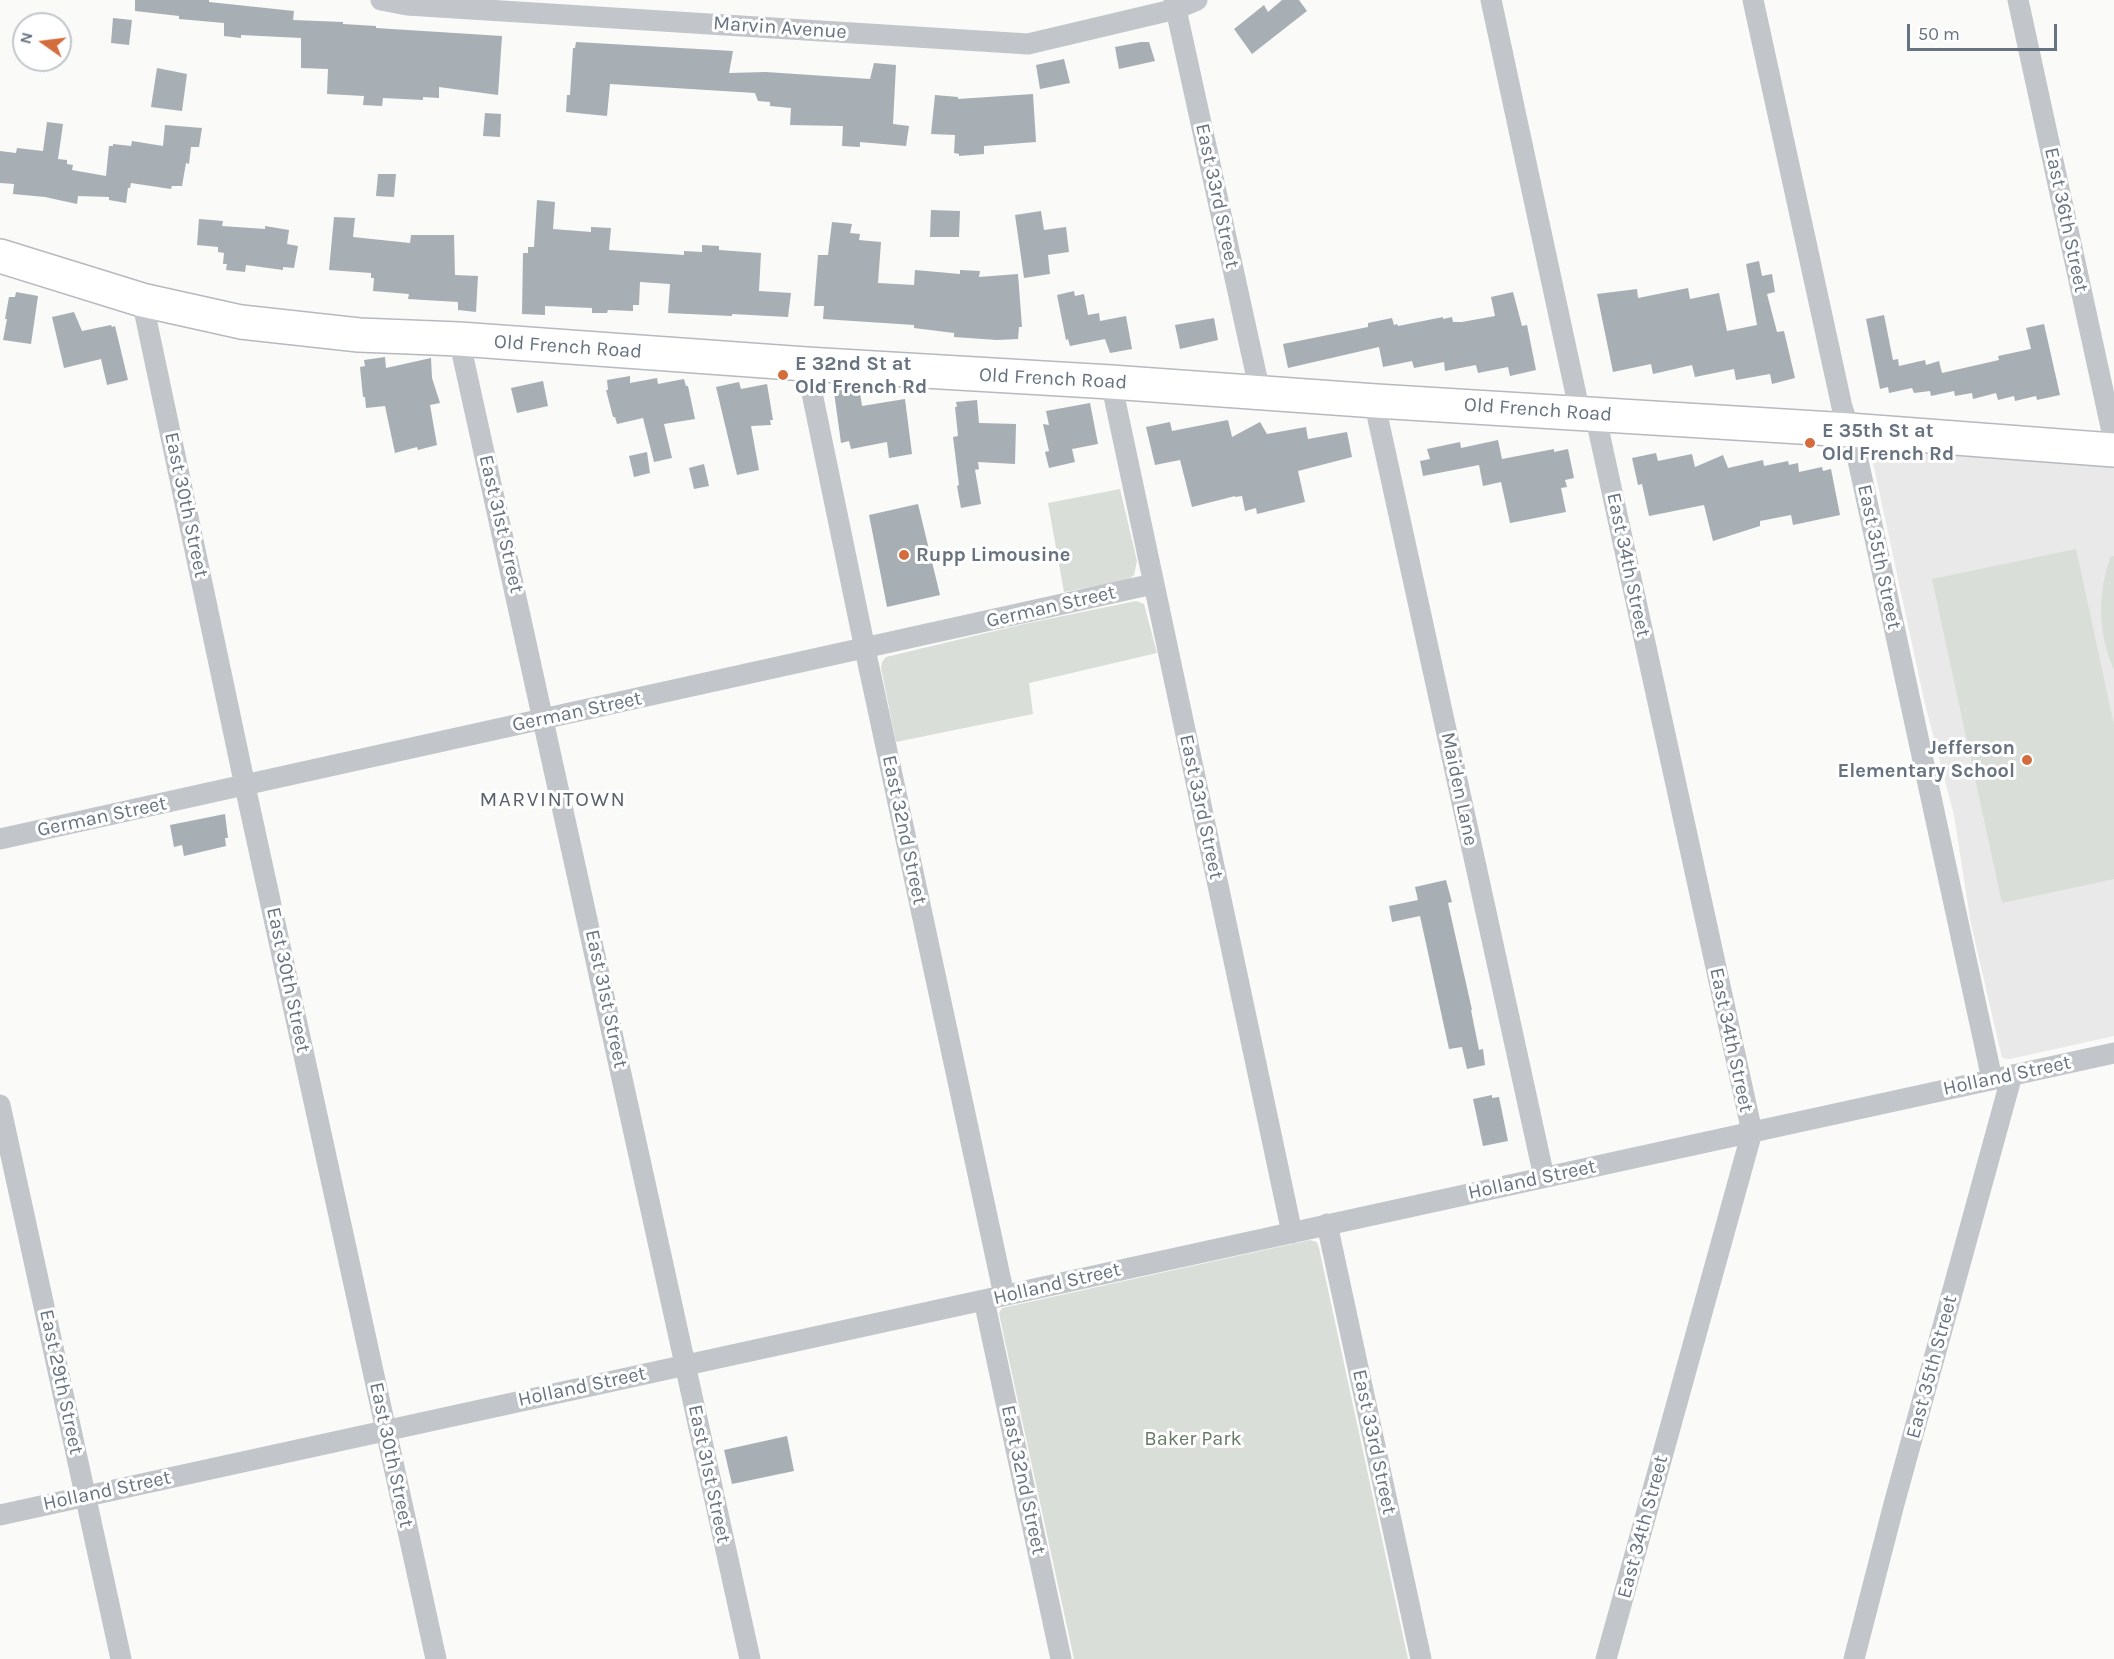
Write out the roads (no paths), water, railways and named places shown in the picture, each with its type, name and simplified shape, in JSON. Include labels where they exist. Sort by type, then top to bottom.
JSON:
[{"type":"main road","name":"Old French Road","points":[[0,256],[142,300],[242,321],[360,335],[459,339],[806,364],[1849,430],[2114,450]]},
{"type":"street","name":"Marvin Avenue","points":[[381,0],[407,5],[1028,44],[1197,0]]},
{"type":"street","name":"East 34th Street","points":[[1491,0],[1752,1132],[1606,1659]]},
{"type":"street","name":"East 35th Street","points":[[1753,0],[1842,407],[1856,451],[2002,1077],[1854,1659]]},
{"type":"street","name":"East 36th Street","points":[[2018,0],[2114,441]]},
{"type":"street","name":"East 33rd Street","points":[[1175,5],[1260,392]]},
{"type":"street","name":"East 30th Street","points":[[142,300],[245,786],[436,1659]]},
{"type":"street","name":"East 31st Street","points":[[459,339],[750,1659]]},
{"type":"street","name":"East 32nd Street","points":[[806,364],[1004,1295]]},
{"type":"street","name":"East 33rd Street","points":[[1111,382],[1292,1233]]},
{"type":"street","name":"Maiden Lane","points":[[1376,401],[1378,419],[1544,1178]]},
{"type":"street","name":"German Street","points":[[0,839],[1153,584]]},
{"type":"street","name":"Holland Street","points":[[0,1515],[2114,1053]]},
{"type":"street","name":"East 29th Street","points":[[0,1105],[121,1659]]},
{"type":"street","name":"East 33rd Street","points":[[1327,1224],[1421,1659]]},
{"type":"street","name":"East 32nd Street","points":[[984,1300],[1061,1659]]},
{"type":"place","name":"E 32nd St at Old French Rd","points":[[783,375]]},
{"type":"place","name":"E 35th St at Old French Rd","points":[[1810,443]]},
{"type":"place","name":"Rupp Limousine","points":[[904,555]]},
{"type":"place","name":"Jefferson Elementary School","points":[[2027,760]]},
{"type":"district","name":"MARVINTOWN","points":[[553,800]]},
{"type":"park label","name":"Baker Park","points":[[1193,1439]]}]
